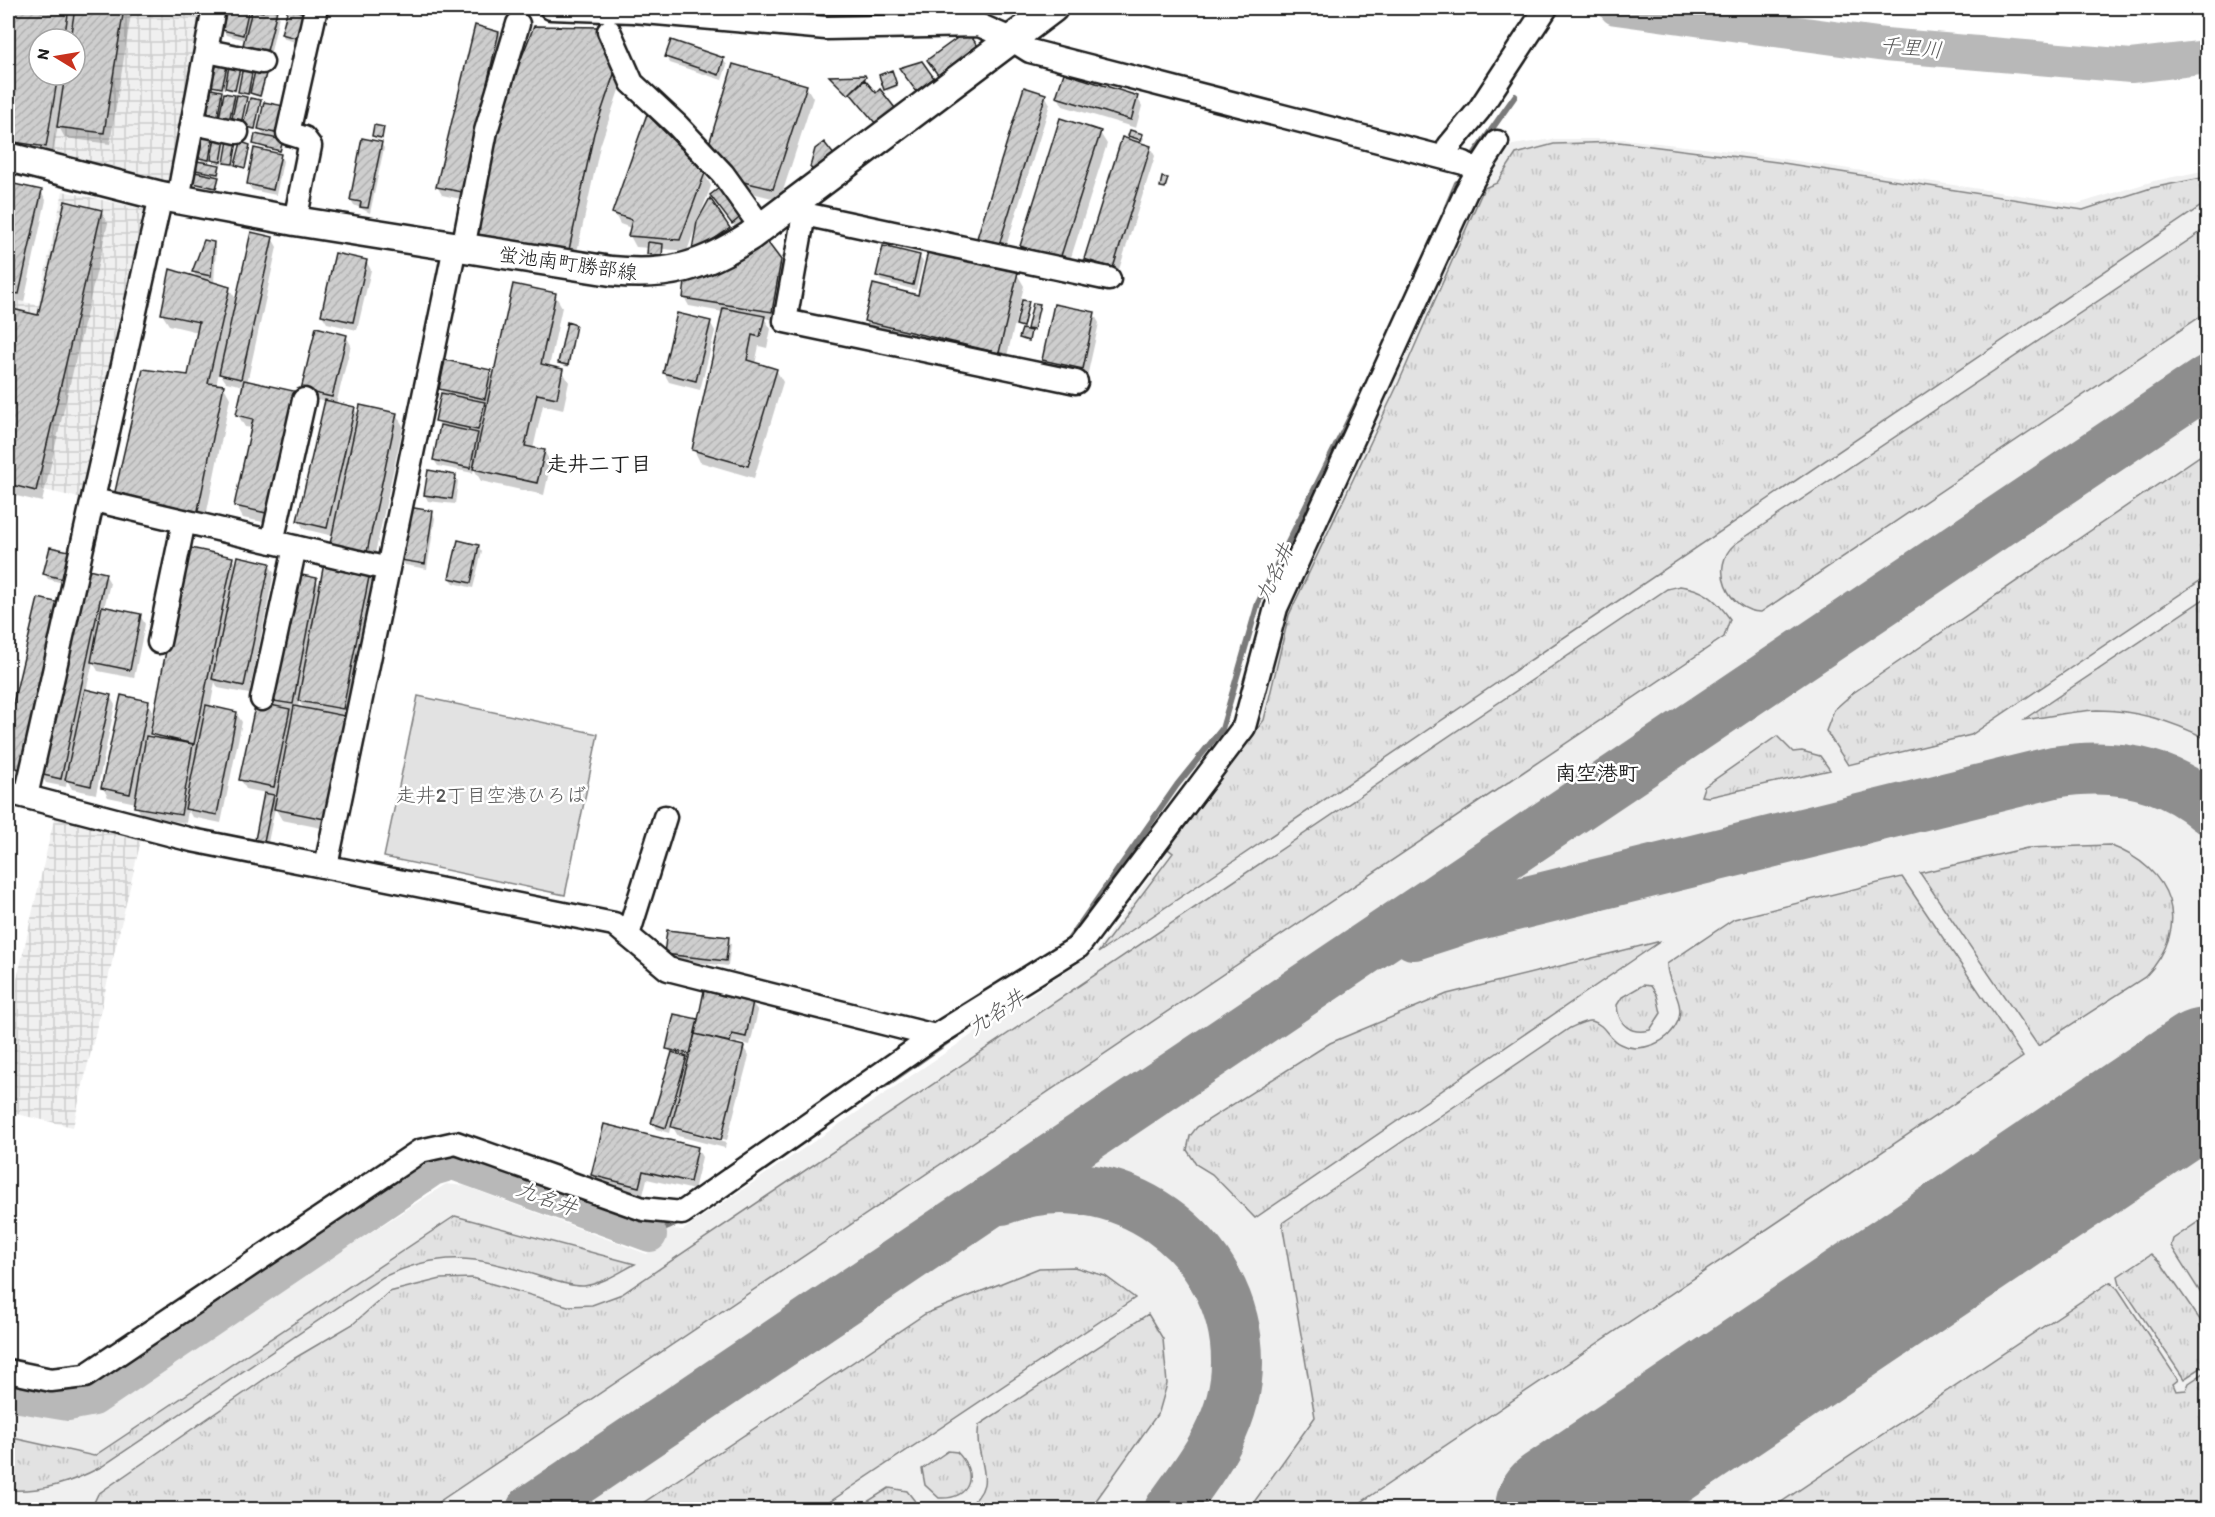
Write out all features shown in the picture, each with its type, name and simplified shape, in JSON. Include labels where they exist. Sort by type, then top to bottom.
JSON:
[{"type":"street","points":[[214,8],[193,123],[169,198],[94,500],[17,794],[192,840],[614,924],[668,969],[935,1036]]},
{"type":"street","points":[[295,221],[310,146],[304,138],[288,133],[316,8]]},
{"type":"street","points":[[551,8],[633,11],[826,28],[1032,23],[1030,51],[1464,163],[1478,171]]},
{"type":"street","points":[[1445,158],[1449,146],[1479,110],[1546,8]]},
{"type":"street","name":"蛍池南町勝部線","points":[[8,158],[169,198],[459,248],[644,275],[686,269],[707,261],[761,227],[800,207],[1032,23]]},
{"type":"street","points":[[326,866],[388,569],[459,248],[486,131],[518,24]]},
{"type":"street","points":[[609,31],[632,83],[723,174],[761,227]]},
{"type":"street","points":[[207,51],[262,62]]},
{"type":"street","points":[[193,123],[237,132]]},
{"type":"street","points":[[8,1371],[51,1380],[85,1376],[420,1151],[456,1143],[643,1209],[682,1213],[935,1036],[1078,947],[1244,727],[1276,608],[1461,203],[1497,141]]},
{"type":"street","points":[[1076,382],[785,321],[800,207],[1109,279]]},
{"type":"street","points":[[272,542],[304,400]]},
{"type":"street","points":[[94,500],[388,569]]},
{"type":"street","points":[[159,642],[184,521]]},
{"type":"street","points":[[262,699],[295,547]]},
{"type":"street","points":[[628,935],[665,817]]},
{"type":"shaded area","points":[[75,8],[203,8],[178,172],[168,186],[51,154],[62,87],[87,87],[87,27],[72,27]]},
{"type":"shaded area","points":[[1554,139],[1623,139],[1738,152],[2077,204],[2154,181],[2207,170],[2207,1509],[8,1510],[8,1403],[71,1414],[99,1407],[446,1184],[465,1186],[647,1254],[654,1246],[657,1227],[683,1230],[1096,951],[1166,855],[1162,851],[1260,715],[1287,614],[1478,192],[1512,145]]},
{"type":"shaded area","points":[[63,191],[143,209],[148,214],[84,499],[8,482],[8,299],[38,305]]},
{"type":"shaded area","points":[[55,815],[142,836],[73,1127],[8,1112],[8,1018]]},
{"type":"green space","points":[[1619,142],[1777,162],[2083,210],[2151,188],[2207,177],[2207,202],[1098,953],[1173,853],[1168,849],[1264,720],[1289,615],[1399,382],[1484,188],[1497,183],[1516,154],[1554,144]]},
{"type":"green space","points":[[2207,228],[2207,312],[1761,612],[1749,610],[1731,596],[1723,575],[1723,564],[1727,553],[1735,544]]},
{"type":"green space","points":[[2207,451],[2207,576],[1971,735],[1848,765],[1826,731],[1834,710],[1853,693]]},
{"type":"green space","points":[[1680,586],[1703,592],[1720,606],[1730,619],[1724,637],[428,1509],[91,1509],[98,1494],[295,1358],[353,1324],[389,1292],[441,1279],[472,1278],[568,1306],[592,1305],[622,1294],[1667,589]]},
{"type":"green space","points":[[2207,597],[2207,739],[2154,718],[2126,712],[2097,710],[2023,720]]},
{"type":"green space","name":"走井2丁目空港ひろば","points":[[418,696],[598,734],[565,895],[384,857]]},
{"type":"green space","points":[[1777,736],[1793,752],[1802,751],[1820,756],[1830,770],[1709,797],[1701,796],[1704,787]]},
{"type":"green space","points":[[2109,845],[2131,855],[2148,868],[2161,883],[2169,900],[2172,918],[2169,938],[2160,957],[2145,977],[2038,1046],[1920,873],[2027,848]]},
{"type":"green space","points":[[1902,877],[2023,1057],[1351,1509],[1249,1509],[1315,1417],[1282,1223],[1570,1028],[1592,1021],[1601,1026],[1616,1042],[1628,1047],[1645,1047],[1661,1041],[1674,1029],[1680,1014],[1680,1006],[1669,979],[1667,964],[1734,919]]},
{"type":"green space","points":[[1661,941],[1255,1218],[1212,1174],[1197,1165],[1187,1150],[1190,1136],[1197,1127],[1330,1043],[1447,994]]},
{"type":"green space","points":[[1643,985],[1651,986],[1657,995],[1661,1013],[1650,1030],[1631,1030],[1620,1018],[1617,1005],[1622,997]]},
{"type":"green space","points":[[455,1216],[635,1264],[604,1280],[584,1286],[566,1284],[475,1260],[441,1259],[404,1268],[383,1277],[101,1467],[78,1478],[45,1488],[8,1490],[8,1437],[94,1456]]},
{"type":"green space","points":[[2207,1216],[2207,1303],[2171,1246],[2173,1239]]},
{"type":"green space","points":[[2151,1254],[2161,1263],[2207,1330],[2207,1364],[2184,1379],[2120,1284],[2118,1276]]},
{"type":"green space","points":[[1074,1267],[1105,1276],[1135,1298],[819,1509],[634,1509],[925,1314],[1039,1268]]},
{"type":"green space","points":[[2110,1282],[2118,1289],[2178,1380],[2173,1384],[2176,1391],[2186,1390],[2189,1383],[2207,1371],[2207,1509],[2078,1510],[2076,1507],[2072,1510],[1771,1509]]},
{"type":"green space","points":[[1148,1314],[1163,1339],[1167,1384],[1159,1412],[1090,1509],[964,1509],[976,1499],[982,1490],[984,1480],[978,1438],[979,1425]]},
{"type":"green space","points":[[948,1451],[957,1452],[964,1460],[968,1468],[968,1484],[959,1495],[939,1498],[925,1485],[922,1469]]},
{"type":"green space","points":[[889,1488],[907,1491],[921,1509],[856,1509]]},
{"type":"building","points":[[8,8],[69,8],[66,27],[27,27],[27,87],[56,87],[46,147],[8,141]]},
{"type":"building","points":[[75,8],[124,8],[104,133],[57,127],[63,87],[87,87],[87,27],[72,27]]},
{"type":"building","points":[[227,8],[249,8],[243,35],[222,30]]},
{"type":"building","points":[[265,8],[277,10],[267,51],[243,45],[252,10],[263,12]]},
{"type":"building","points":[[288,8],[307,14],[300,39],[281,34]]},
{"type":"building","points":[[475,25],[499,32],[462,192],[436,187]]},
{"type":"building","points":[[534,26],[601,27],[617,65],[594,133],[569,250],[476,234],[500,112]]},
{"type":"building","points":[[967,31],[978,46],[938,75],[927,60]]},
{"type":"building","points":[[671,40],[724,58],[719,75],[665,57]]},
{"type":"building","points":[[220,61],[228,62],[222,88],[211,86],[216,66]]},
{"type":"building","points":[[922,61],[934,78],[916,91],[899,68]]},
{"type":"building","points":[[733,64],[807,85],[773,189],[735,180],[710,141]]},
{"type":"building","points":[[229,66],[240,68],[235,90],[225,88]]},
{"type":"building","points":[[243,66],[253,68],[248,94],[238,92]]},
{"type":"building","points":[[892,70],[897,85],[884,90],[879,75]]},
{"type":"building","points":[[255,71],[266,74],[260,96],[250,93]]},
{"type":"building","points":[[1064,73],[1138,96],[1131,120],[1056,97]]},
{"type":"building","points":[[865,75],[866,77],[848,95],[829,76]]},
{"type":"building","points":[[865,80],[876,93],[880,89],[895,108],[876,124],[850,93]]},
{"type":"building","points":[[1024,87],[1046,94],[999,245],[977,238]]},
{"type":"building","points":[[211,89],[222,91],[218,115],[207,113]]},
{"type":"building","points":[[224,93],[235,95],[229,121],[219,118]]},
{"type":"building","points":[[237,95],[247,97],[242,120],[232,118]]},
{"type":"building","points":[[250,98],[261,100],[255,129],[243,126]]},
{"type":"building","points":[[264,102],[284,106],[279,134],[258,129]]},
{"type":"building","points":[[647,114],[705,173],[680,240],[628,236],[632,220],[612,213]]},
{"type":"building","points":[[1060,118],[1101,131],[1060,259],[1020,246]]},
{"type":"building","points":[[374,125],[384,127],[382,138],[372,136]]},
{"type":"building","points":[[1130,130],[1143,134],[1141,140],[1128,136]]},
{"type":"building","points":[[203,134],[213,136],[209,160],[199,158]]},
{"type":"building","points":[[255,134],[283,140],[280,151],[253,144]]},
{"type":"building","points":[[215,137],[225,139],[221,162],[211,160]]},
{"type":"building","points":[[1122,137],[1151,146],[1113,268],[1084,259]]},
{"type":"building","points":[[362,138],[382,142],[368,208],[360,207],[361,202],[350,200]]},
{"type":"building","points":[[228,140],[237,142],[233,164],[224,163]]},
{"type":"building","points":[[241,142],[250,145],[245,168],[235,165]]},
{"type":"building","points":[[824,142],[835,156],[814,172],[810,167],[815,149]]},
{"type":"building","points":[[254,148],[281,154],[273,190],[247,184]]},
{"type":"building","points":[[197,161],[220,165],[218,174],[195,170]]},
{"type":"building","points":[[195,172],[219,177],[216,188],[193,183]]},
{"type":"building","points":[[1162,177],[1168,178],[1165,188],[1160,187]]},
{"type":"building","points":[[14,184],[42,190],[19,294],[8,292],[8,198],[11,199]]},
{"type":"building","points":[[723,185],[744,214],[732,224],[710,195]]},
{"type":"building","points":[[710,198],[730,228],[691,255],[697,222]]},
{"type":"building","points":[[65,201],[102,210],[36,491],[8,484],[8,308],[38,315]]},
{"type":"building","points":[[251,232],[273,237],[241,379],[219,374]]},
{"type":"building","points":[[204,240],[214,242],[211,276],[192,272]]},
{"type":"building","points":[[766,240],[781,260],[772,312],[683,298],[685,282],[726,266]]},
{"type":"building","points":[[648,242],[663,244],[662,256],[647,254]]},
{"type":"building","points":[[883,246],[920,255],[913,285],[876,276]]},
{"type":"building","points":[[928,251],[1018,272],[999,353],[864,321],[873,284],[918,295]]},
{"type":"building","points":[[335,253],[367,260],[353,322],[321,315]]},
{"type":"building","points":[[170,269],[230,287],[208,383],[224,385],[197,515],[114,496],[143,369],[188,375],[199,322],[161,314]]},
{"type":"building","points":[[513,284],[556,293],[541,364],[563,369],[557,398],[537,394],[525,446],[545,450],[537,483],[473,469]]},
{"type":"building","points":[[1022,300],[1029,301],[1023,327],[1016,325]]},
{"type":"building","points":[[1033,303],[1040,304],[1034,330],[1027,329]]},
{"type":"building","points":[[1054,304],[1095,312],[1083,369],[1042,360]]},
{"type":"building","points":[[723,308],[765,316],[760,337],[752,335],[747,360],[777,369],[748,466],[692,450]]},
{"type":"building","points":[[677,313],[711,321],[696,381],[663,373]]},
{"type":"building","points":[[567,322],[576,325],[568,365],[558,363]]},
{"type":"building","points":[[316,327],[347,335],[332,397],[301,390]]},
{"type":"building","points":[[1022,329],[1031,331],[1029,341],[1019,338]]},
{"type":"building","points":[[445,360],[491,370],[485,399],[439,389]]},
{"type":"building","points":[[244,380],[298,392],[271,514],[234,506],[253,419],[236,415]]},
{"type":"building","points":[[441,393],[485,402],[478,430],[435,421]]},
{"type":"building","points":[[325,400],[355,407],[327,528],[297,521]]},
{"type":"building","points":[[360,405],[397,413],[367,552],[330,544]]},
{"type":"building","points":[[440,425],[478,433],[470,468],[433,460]]},
{"type":"building","points":[[428,470],[456,475],[452,499],[424,495]]},
{"type":"building","points":[[408,507],[433,511],[425,564],[400,560]]},
{"type":"building","points":[[458,540],[479,545],[471,583],[449,578]]},
{"type":"building","points":[[50,547],[74,552],[67,580],[43,574]]},
{"type":"building","points":[[186,547],[233,557],[194,744],[150,734]]},
{"type":"building","points":[[238,556],[270,563],[244,686],[212,679]]},
{"type":"building","points":[[324,563],[370,572],[343,709],[298,701]]},
{"type":"building","points":[[84,568],[106,573],[61,779],[39,774]]},
{"type":"building","points":[[292,573],[317,578],[293,704],[267,700]]},
{"type":"building","points":[[38,598],[60,603],[20,769],[8,766],[8,725]]},
{"type":"building","points":[[102,606],[141,614],[130,670],[91,662]]},
{"type":"building","points":[[85,689],[111,695],[91,786],[65,780]]},
{"type":"building","points":[[121,695],[149,701],[130,794],[101,788]]},
{"type":"building","points":[[256,702],[290,709],[274,787],[239,780]]},
{"type":"building","points":[[206,705],[237,712],[217,815],[185,809]]},
{"type":"building","points":[[294,706],[345,716],[325,819],[274,809]]},
{"type":"building","points":[[146,736],[193,744],[181,815],[134,807]]},
{"type":"building","points":[[264,793],[274,795],[264,842],[255,840]]},
{"type":"building","points":[[667,930],[729,937],[726,961],[664,954]]},
{"type":"building","points":[[704,991],[753,1001],[746,1037],[732,1034],[730,1042],[695,1034]]},
{"type":"building","points":[[674,1014],[698,1019],[690,1054],[666,1049]]},
{"type":"building","points":[[695,1034],[744,1046],[721,1140],[671,1127]]},
{"type":"building","points":[[672,1052],[687,1057],[666,1128],[651,1123]]},
{"type":"building","points":[[604,1124],[698,1147],[690,1182],[643,1171],[639,1187],[591,1175]]},
{"type":"waterway","name":"千里川","points":[[1616,8],[1885,45],[2131,66],[2208,57]]},
{"type":"waterway","name":"九名井","points":[[1475,153],[1515,96]]},
{"type":"waterway","name":"九名井","points":[[1446,209],[1457,183]]},
{"type":"waterway","name":"九名井","points":[[1066,944],[1177,785],[1222,729],[1258,603],[1366,385]]},
{"type":"waterway","name":"九名井","points":[[885,1085],[955,1036]]},
{"type":"waterway","name":"九名井","points":[[8,1394],[68,1404],[94,1399],[433,1169],[453,1163],[650,1235]]},
{"type":"waterway","name":"九名井","points":[[650,1235],[682,1221]]},
{"type":"taxiway","points":[[532,1510],[2208,381]]},
{"type":"taxiway","points":[[1414,934],[1470,916],[2054,772],[2095,768],[2135,772],[2173,785],[2208,808]]},
{"type":"taxiway","points":[[2195,1081],[2208,1072]]},
{"type":"taxiway","points":[[1002,1199],[1045,1189],[1087,1190],[1126,1201],[1162,1220],[1193,1247],[1217,1281],[1232,1320],[1237,1363],[1231,1405],[1216,1442],[1170,1510]]},
{"type":"runway","points":[[1560,1510],[2208,1073]]},
{"type":"district","name":"走井二丁目","points":[[599,463]]},
{"type":"district","name":"南空港町","points":[[1597,772]]}]
